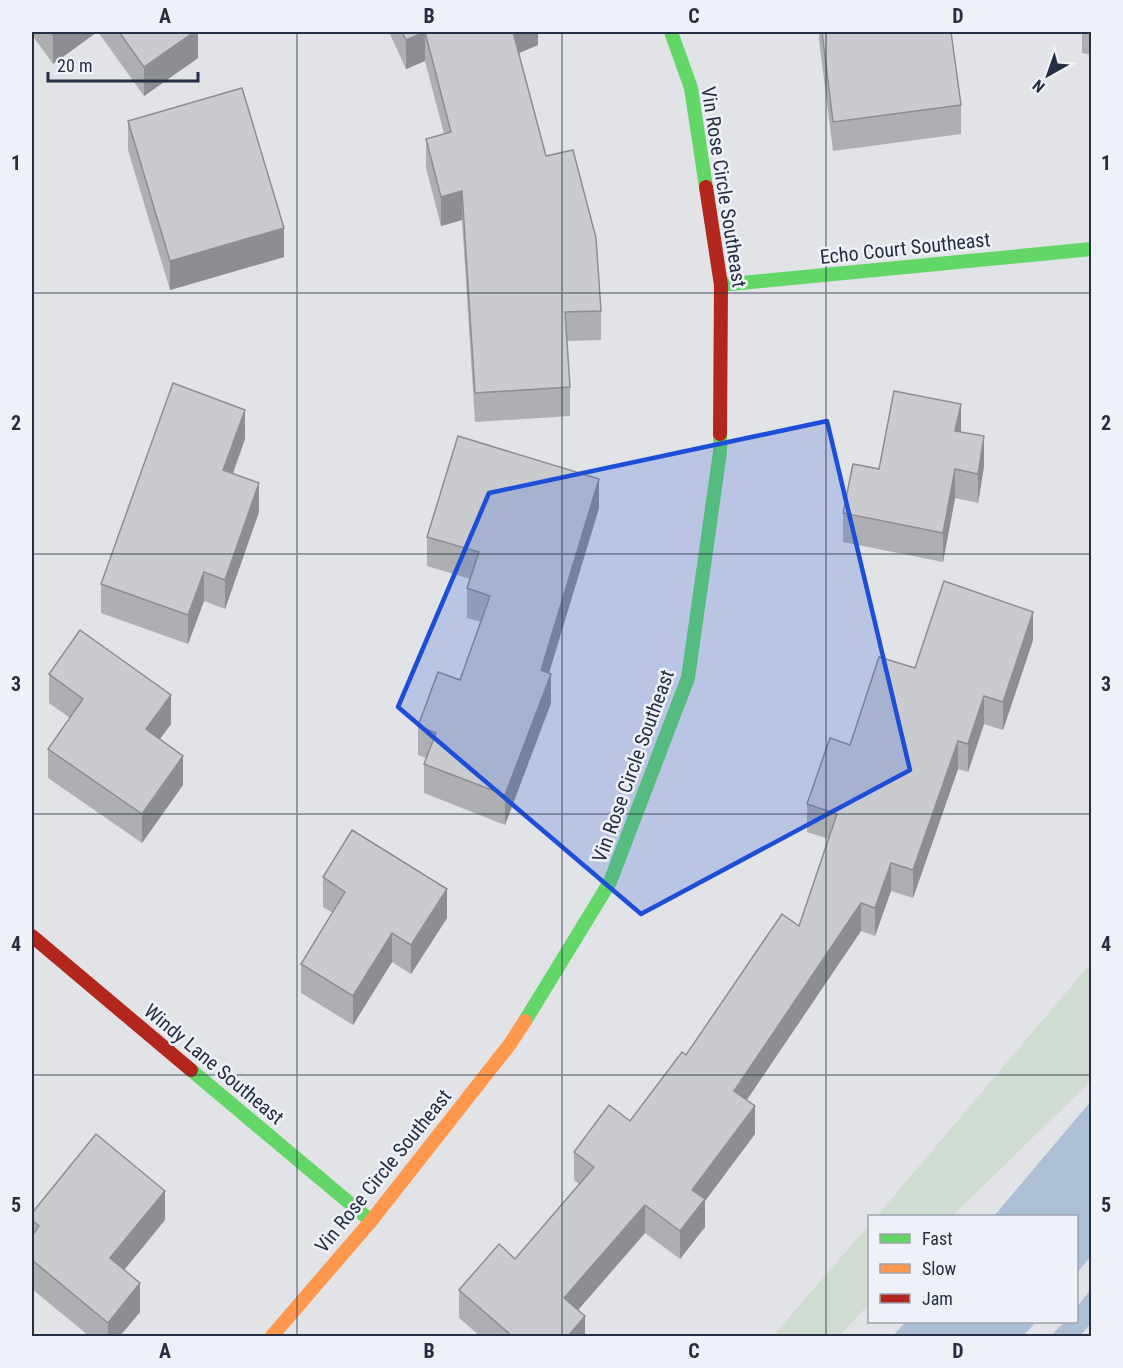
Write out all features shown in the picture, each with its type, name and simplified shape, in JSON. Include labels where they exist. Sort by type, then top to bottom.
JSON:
[{"type":"street","name":"Vin Rose Circle Southeast","points":[[272,1336],[371,1221],[510,1044],[610,882],[688,678],[720,452],[721,285],[691,88],[671,32]]},
{"type":"street","name":"Echo Court Southeast","points":[[721,285],[1092,249]]},
{"type":"street","name":"Windy Lane Southeast","points":[[32,936],[371,1221]]},
{"type":"highlighted area","points":[[827,421],[910,770],[641,914],[398,707],[489,493]]},
{"type":"shaded area","points":[[1091,963],[1091,1081],[953,1215],[878,1215]]},
{"type":"shaded area","points":[[868,1226],[868,1305],[839,1336],[773,1336]]},
{"type":"water","points":[[1091,1101],[1091,1256],[1078,1272],[1078,1215],[995,1215]]},
{"type":"water","points":[[1091,1289],[1091,1323],[1080,1336],[1051,1336],[1063,1323],[1078,1323],[1078,1306]]},
{"type":"water","points":[[904,1323],[1035,1323],[1023,1336],[893,1336]]},
{"type":"building","points":[[119,32],[194,32],[144,67]]},
{"type":"building","points":[[402,32],[425,32],[406,40]]},
{"type":"building","points":[[425,32],[513,32],[546,156],[573,150],[596,238],[601,311],[565,312],[570,387],[475,393],[462,191],[441,197],[426,139],[451,132]]},
{"type":"building","points":[[822,32],[951,32],[961,105],[833,122]]},
{"type":"building","points":[[242,88],[284,228],[170,261],[128,121]]},
{"type":"building","points":[[173,383],[245,410],[223,470],[259,483],[225,580],[204,572],[188,615],[101,584]]},
{"type":"building","points":[[894,391],[961,404],[955,431],[984,436],[978,474],[955,469],[943,533],[843,513],[853,464],[879,469]]},
{"type":"building","points":[[458,436],[599,479],[541,670],[551,674],[505,795],[424,764],[436,733],[418,726],[438,672],[460,680],[490,596],[467,588],[479,552],[427,537]]},
{"type":"building","points":[[944,581],[1033,612],[1003,702],[984,696],[968,744],[958,741],[913,870],[891,863],[875,908],[861,903],[734,1091],[755,1106],[692,1190],[705,1199],[680,1231],[645,1205],[564,1298],[585,1316],[568,1336],[512,1336],[459,1290],[499,1244],[515,1259],[594,1167],[574,1152],[609,1105],[630,1121],[682,1052],[686,1055],[782,914],[799,926],[837,814],[807,804],[830,738],[850,745],[879,657],[915,668]]},
{"type":"building","points":[[80,630],[171,695],[146,729],[183,756],[142,814],[48,749],[83,699],[49,674]]},
{"type":"building","points":[[352,830],[447,889],[411,945],[392,933],[353,996],[301,964],[345,892],[323,877]]},
{"type":"building","points":[[96,1134],[165,1191],[110,1258],[140,1283],[108,1323],[32,1260],[32,1236],[39,1226],[32,1220],[32,1213]]},
{"type":"traffic: fast","points":[[671,32],[691,88],[706,187]]},
{"type":"traffic: fast","points":[[721,285],[1092,249]]},
{"type":"traffic: fast","points":[[525,1021],[610,882],[688,678],[720,452],[720,434]]},
{"type":"traffic: fast","points":[[191,1070],[371,1221]]},
{"type":"traffic: slow","points":[[272,1336],[371,1221],[510,1044],[525,1021]]},
{"type":"traffic: jam","points":[[706,187],[721,285],[720,434]]},
{"type":"traffic: jam","points":[[32,936],[191,1070]]}]
